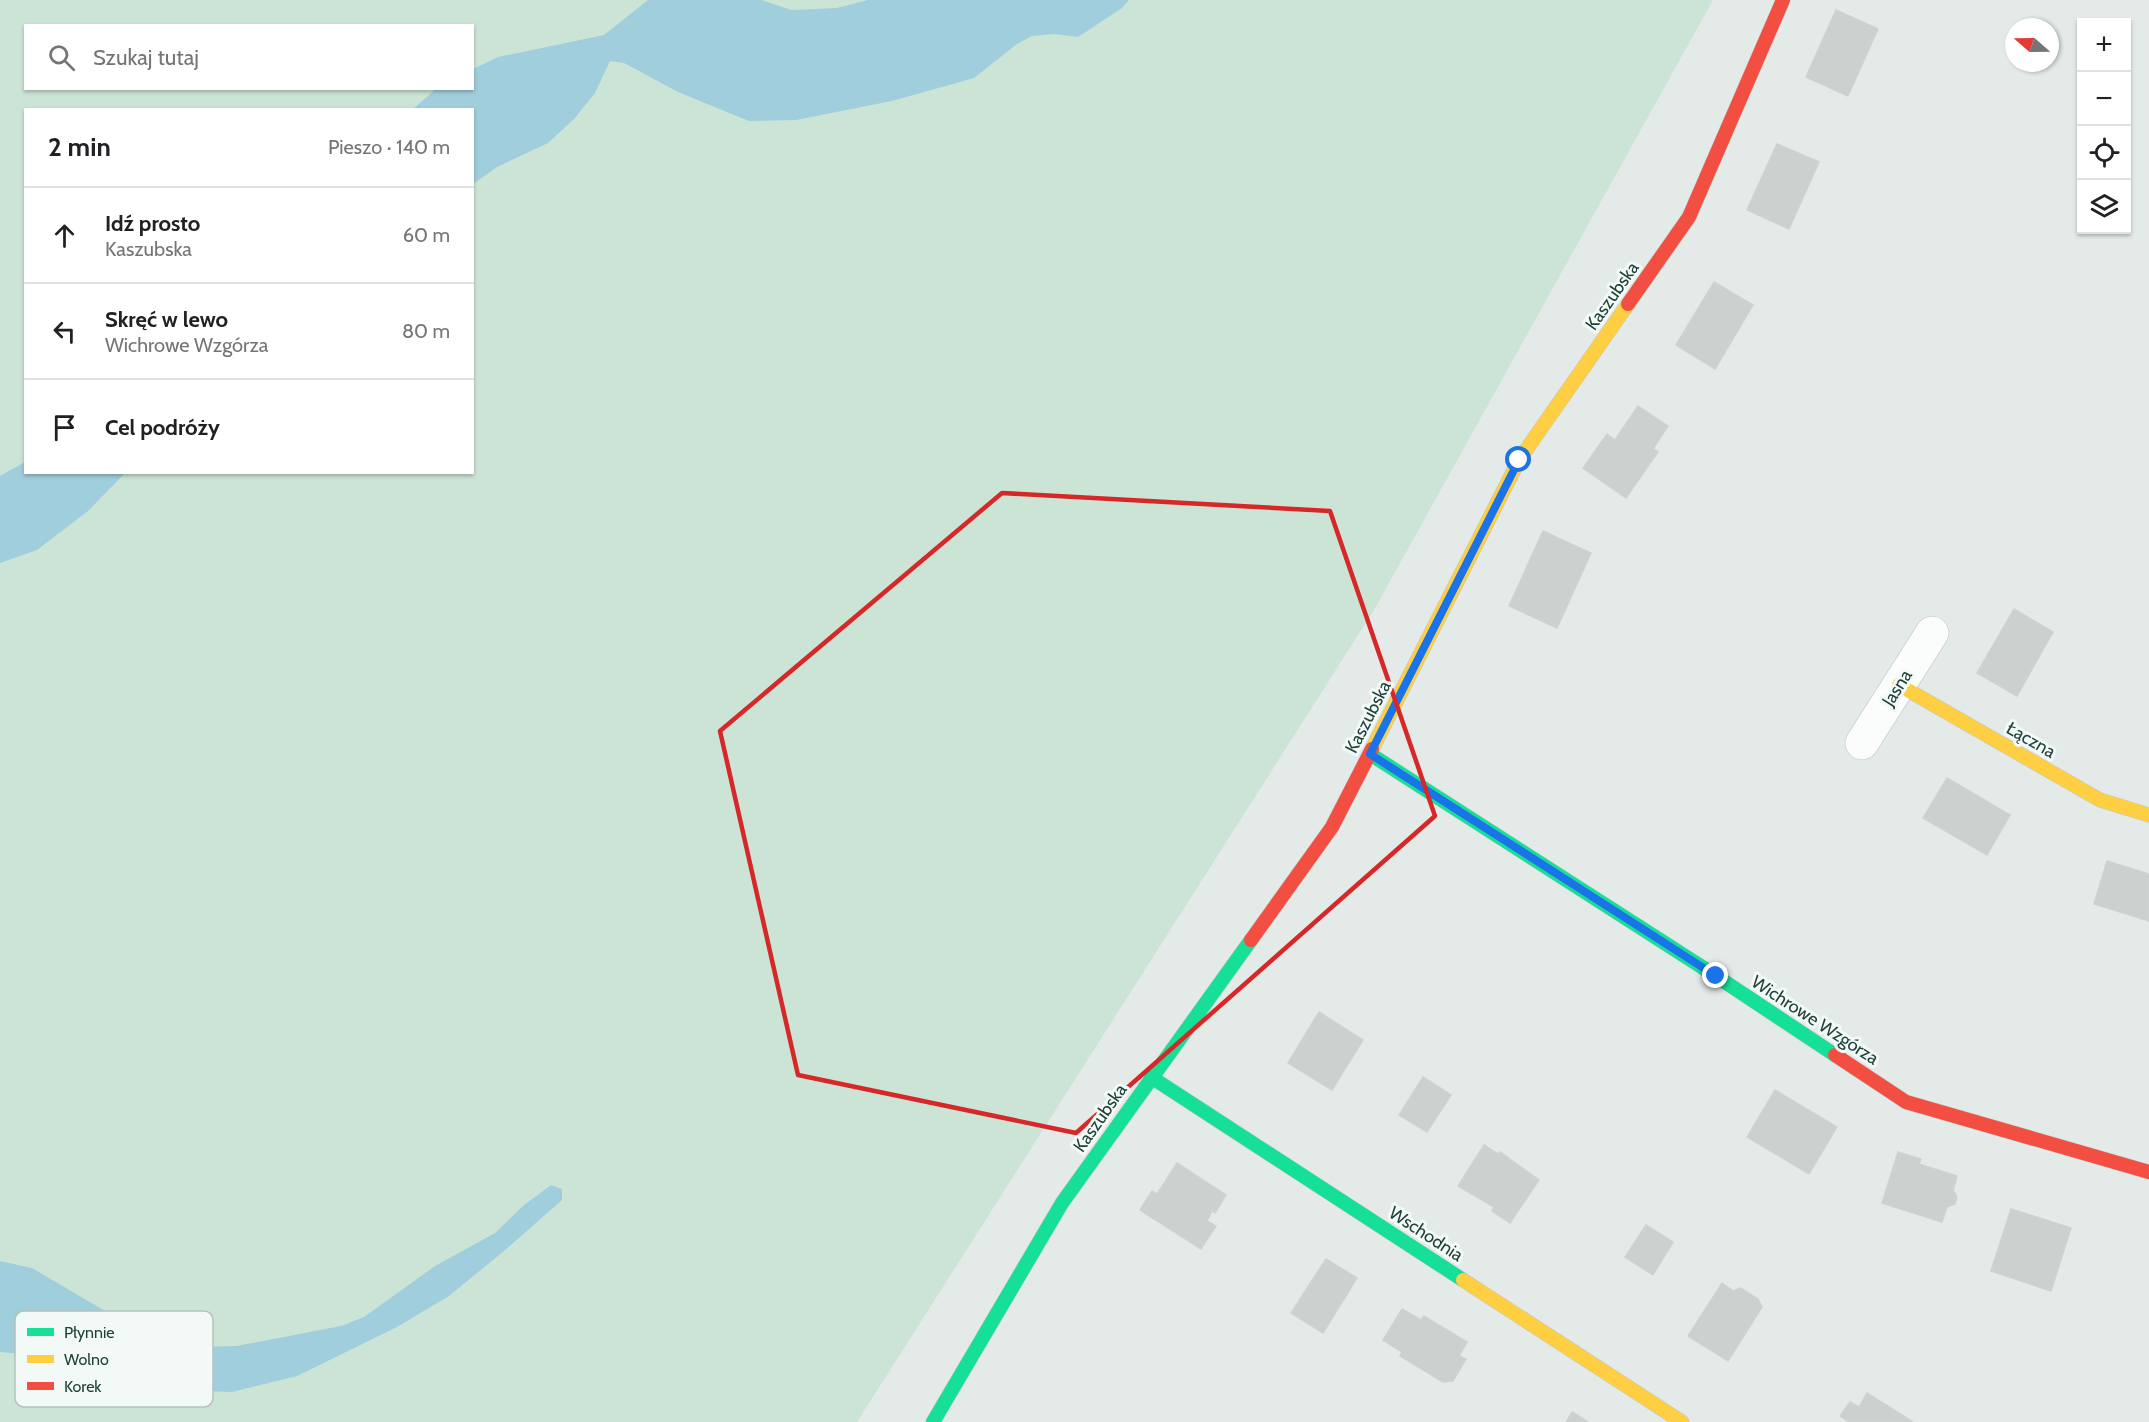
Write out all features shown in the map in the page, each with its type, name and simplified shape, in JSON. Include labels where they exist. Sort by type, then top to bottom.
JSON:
[{"type":"street","name":"Kaszubska","points":[[933,1422],[1062,1203],[1332,827],[1519,460],[1689,217],[1783,0]]},
{"type":"street","name":"Jasna","points":[[1862,743],[1932,633]]},
{"type":"street","name":"Łączna","points":[[1899,685],[2100,800],[2149,815]]},
{"type":"street","name":"Wichrowe Wzgórza","points":[[1370,754],[1706,970],[1906,1102],[2149,1172]]},
{"type":"street","name":"Wschodnia","points":[[1151,1077],[1682,1422]]},
{"type":"highlighted area","points":[[1002,493],[1330,511],[1435,816],[1076,1133],[798,1075],[720,731]]},
{"type":"green space","points":[[0,0],[1713,0],[1374,610],[857,1422],[0,1422]]},
{"type":"water","points":[[648,0],[761,0],[792,10],[837,8],[868,0],[1129,0],[1122,8],[1078,37],[1054,34],[1032,36],[1017,44],[974,78],[892,101],[796,120],[749,121],[678,92],[624,63],[610,61],[595,93],[574,119],[548,143],[497,167],[474,183],[474,108],[414,108],[435,90],[474,90],[474,69],[498,57],[604,35]]},
{"type":"water","points":[[24,463],[24,474],[124,474],[88,511],[37,550],[0,563],[0,476]]},
{"type":"water","points":[[551,1185],[562,1189],[562,1200],[504,1251],[449,1296],[397,1327],[297,1376],[232,1392],[213,1391],[213,1347],[237,1346],[341,1326],[364,1317],[435,1266],[495,1233],[524,1205]]},
{"type":"water","points":[[0,1261],[32,1268],[105,1311],[15,1311],[15,1353],[0,1352]]},
{"type":"building","points":[[1836,10],[1878,29],[1848,96],[1806,77]]},
{"type":"building","points":[[1777,144],[1819,162],[1789,229],[1747,210]]},
{"type":"building","points":[[1714,282],[1753,305],[1715,369],[1676,345]]},
{"type":"building","points":[[1638,406],[1668,426],[1653,449],[1658,452],[1626,498],[1583,468],[1607,434],[1615,440]]},
{"type":"building","points":[[1543,531],[1591,553],[1557,628],[1509,606]]},
{"type":"building","points":[[2014,609],[2053,632],[2017,696],[1977,673]]},
{"type":"building","points":[[1947,778],[2010,815],[1987,855],[1923,818]]},
{"type":"building","points":[[2107,861],[2149,874],[2149,921],[2094,904]]},
{"type":"building","points":[[1319,1012],[1363,1040],[1332,1090],[1288,1063]]},
{"type":"building","points":[[1423,1077],[1451,1095],[1427,1132],[1399,1115]]},
{"type":"building","points":[[1775,1090],[1837,1127],[1809,1174],[1747,1137]]},
{"type":"building","points":[[1484,1145],[1498,1154],[1500,1152],[1539,1180],[1510,1223],[1492,1211],[1494,1207],[1458,1186]]},
{"type":"building","points":[[1898,1152],[1921,1159],[1919,1164],[1957,1176],[1953,1190],[1957,1197],[1955,1204],[1947,1207],[1942,1222],[1882,1203]]},
{"type":"building","points":[[1177,1163],[1226,1195],[1215,1213],[1212,1211],[1207,1221],[1216,1226],[1201,1249],[1140,1210],[1152,1191],[1157,1194]]},
{"type":"building","points":[[2011,1209],[2071,1228],[2051,1291],[1991,1271]]},
{"type":"building","points":[[1646,1225],[1673,1242],[1653,1275],[1625,1257]]},
{"type":"building","points":[[1326,1259],[1357,1278],[1323,1333],[1291,1313]]},
{"type":"building","points":[[1722,1283],[1733,1291],[1741,1288],[1758,1299],[1762,1307],[1728,1361],[1688,1336]]},
{"type":"building","points":[[1402,1309],[1421,1320],[1424,1316],[1467,1342],[1459,1356],[1466,1359],[1453,1381],[1443,1382],[1400,1356],[1402,1352],[1383,1340]]},
{"type":"building","points":[[1867,1393],[1913,1422],[1849,1422],[1840,1416],[1850,1402],[1859,1407]]},
{"type":"building","points":[[1572,1412],[1588,1422],[1566,1422]]},
{"type":"traffic: fast","points":[[1370,754],[1835,1055]]},
{"type":"traffic: fast","points":[[933,1422],[1062,1203],[1251,940]]},
{"type":"traffic: fast","points":[[1151,1077],[1463,1280]]},
{"type":"traffic: slow","points":[[1372,749],[1519,460],[1628,304]]},
{"type":"traffic: slow","points":[[1899,685],[2100,800],[2149,815]]},
{"type":"traffic: slow","points":[[1463,1280],[1682,1422]]},
{"type":"traffic: jam","points":[[1628,304],[1689,217],[1783,0]]},
{"type":"traffic: jam","points":[[1251,940],[1332,827],[1372,749]]},
{"type":"traffic: jam","points":[[1835,1055],[1906,1102],[2149,1172]]},
{"type":"route","points":[[1519,460],[1370,754],[1716,976]]}]
